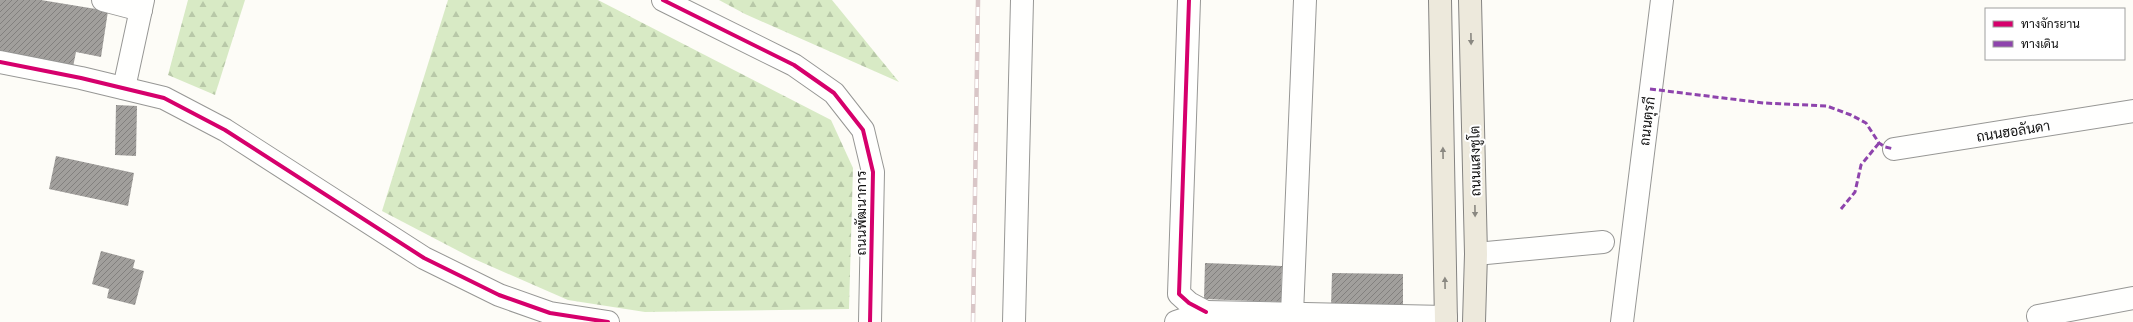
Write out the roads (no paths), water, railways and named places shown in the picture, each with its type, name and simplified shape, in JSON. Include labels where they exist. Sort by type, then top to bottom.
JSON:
[{"type":"main road","points":[[1440,0],[1446,320]]},
{"type":"main road","name":"ถนนแสงชูโต","points":[[1470,0],[1476,254],[1474,322]]},
{"type":"street","points":[[103,0],[142,5],[124,88]]},
{"type":"street","name":"ถนนพัฒนาการ","points":[[663,0],[794,65],[834,93],[863,130],[873,172],[870,322]]},
{"type":"street","points":[[1014,322],[1022,0]]},
{"type":"street","points":[[1189,0],[1179,294],[1189,303],[1206,312]]},
{"type":"street","points":[[1292,314],[1305,0]]},
{"type":"street","name":"ถนนตุรกี","points":[[1622,322],[1662,0]]},
{"type":"street","points":[[0,62],[164,98],[225,130],[424,258],[499,295],[550,313],[608,322]]},
{"type":"street","name":"ถนนฮอลันดา","points":[[1894,149],[2133,111]]},
{"type":"street","points":[[1476,254],[1603,242]]},
{"type":"street","points":[[2038,316],[2133,298]]},
{"type":"street","points":[[1176,322],[1206,312],[1446,320]]},
{"type":"railway","points":[[973,322],[978,0]]}]
